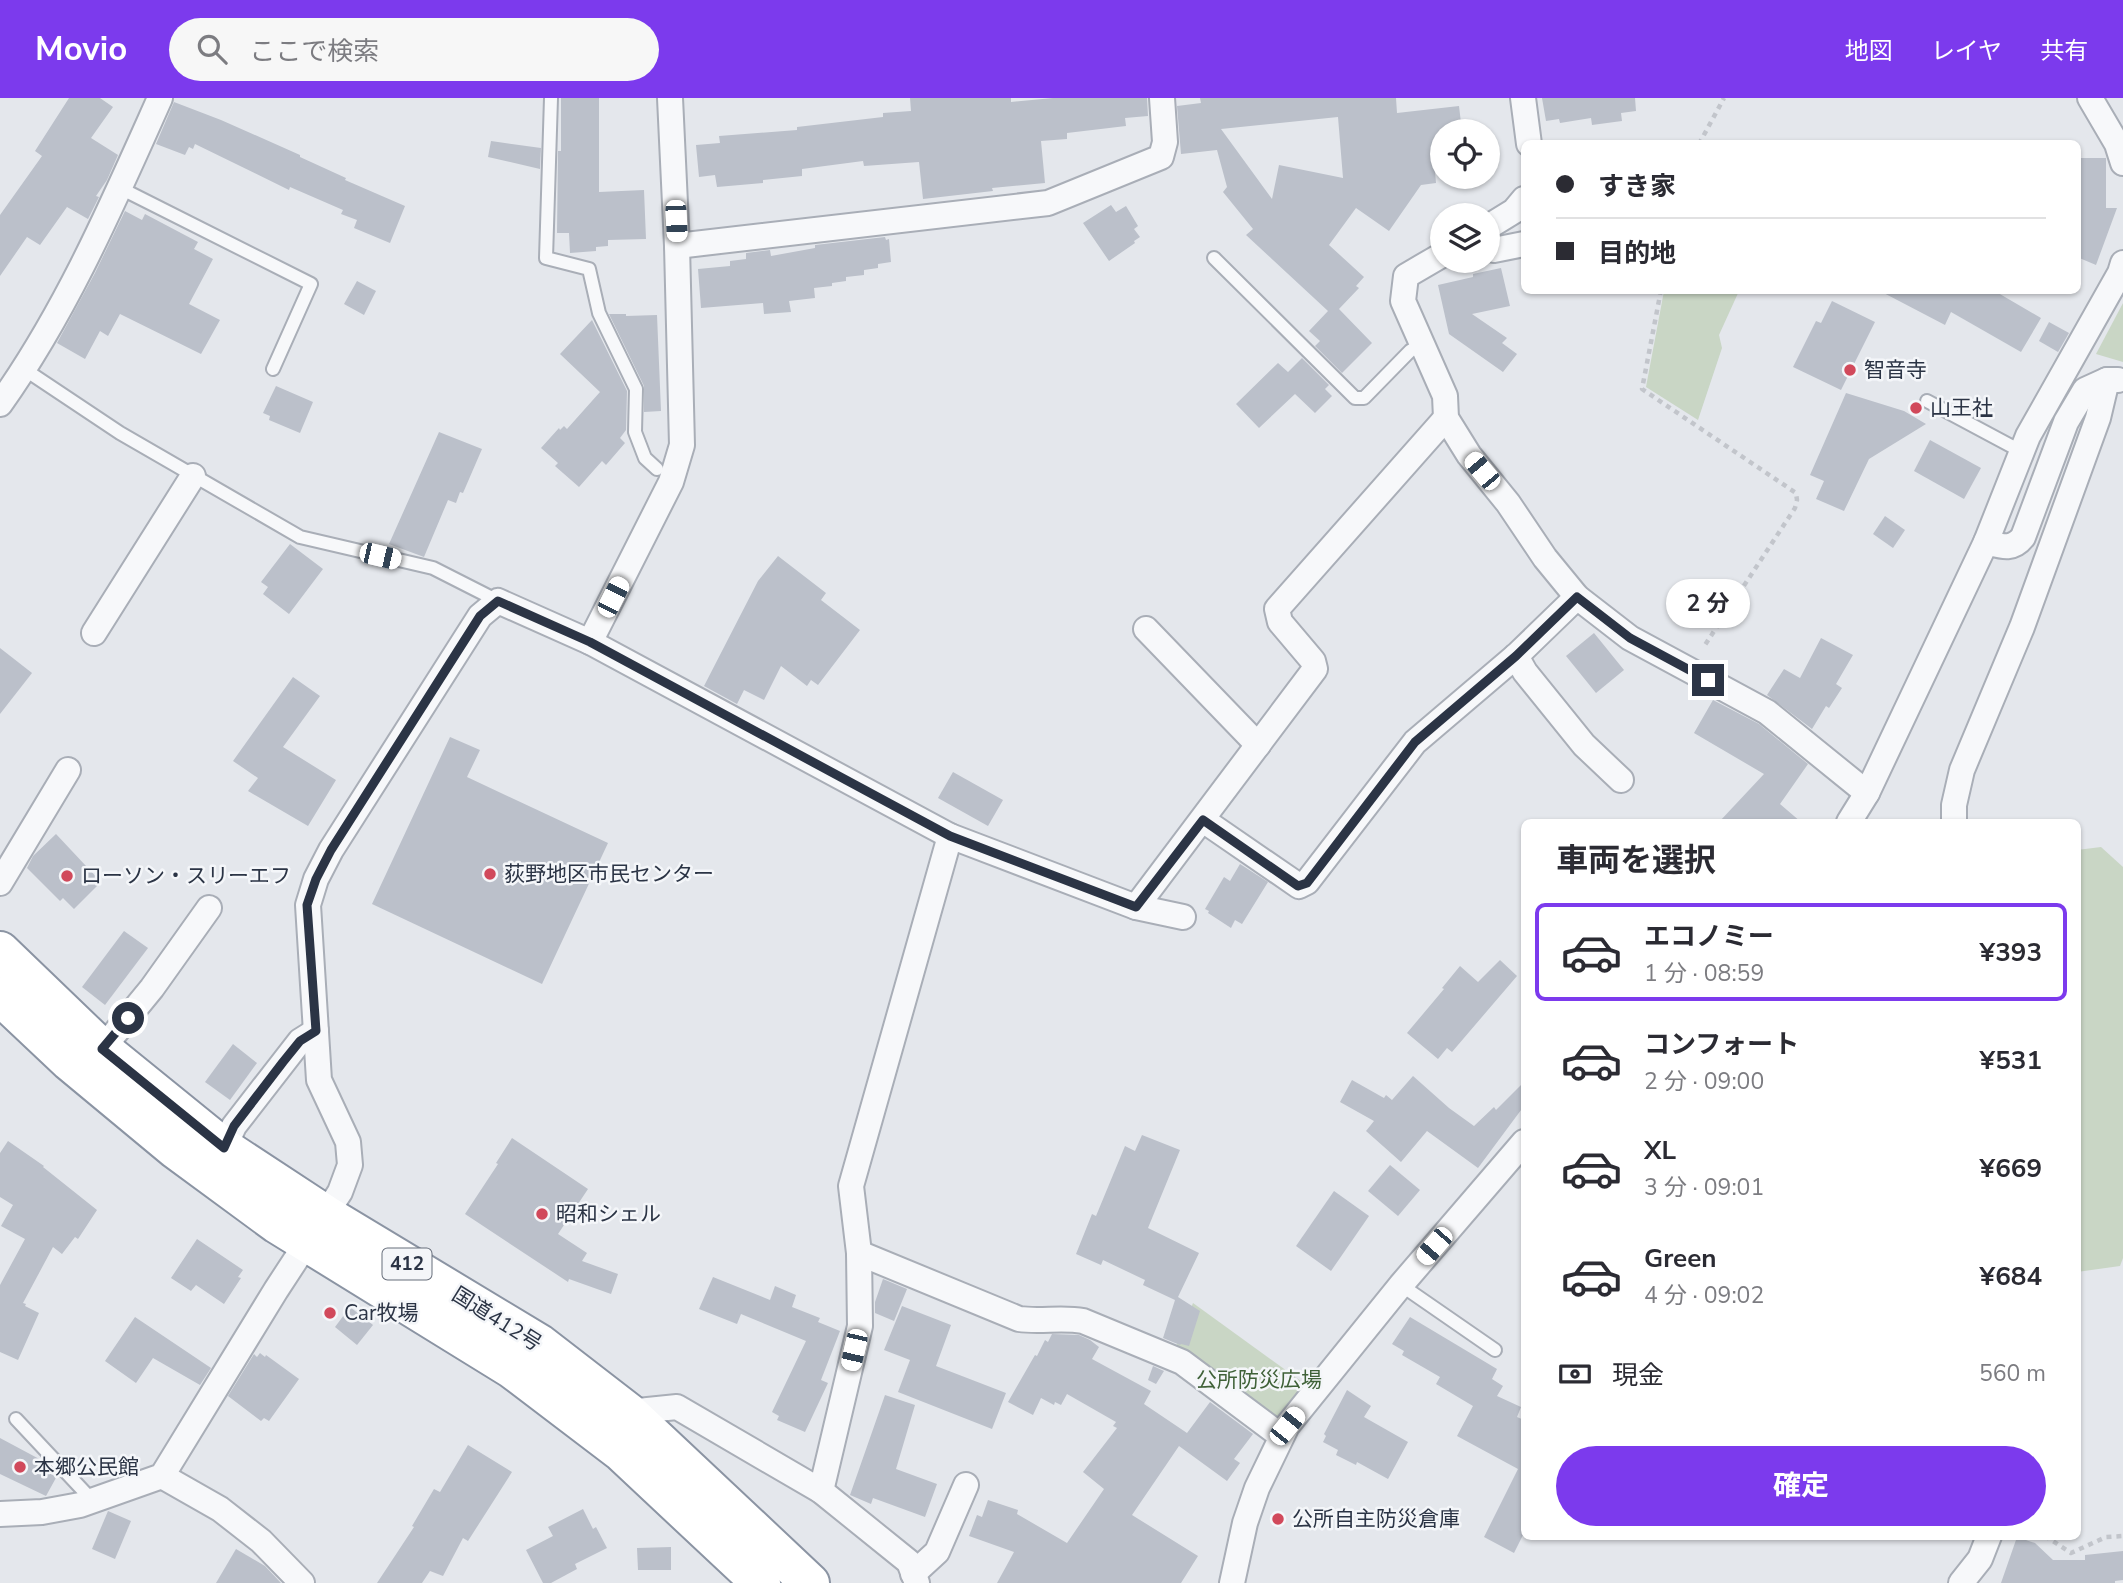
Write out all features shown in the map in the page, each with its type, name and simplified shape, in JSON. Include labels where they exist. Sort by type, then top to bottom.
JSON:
[{"type":"highway","name":"国道412号","points":[[0,951],[102,1049],[224,1148],[317,1229],[512,1369],[620,1451],[761,1583]]},
{"type":"highway","name":"国道412号","points":[[0,996],[69,1061],[175,1149],[277,1224],[317,1229],[540,1343],[628,1412],[810,1583]]},
{"type":"street","points":[[0,404],[24,369],[71,287],[120,188],[160,98]]},
{"type":"street","points":[[590,642],[664,476],[682,445],[670,98]]},
{"type":"street","points":[[677,246],[1048,203],[1161,157],[1165,142],[1162,98]]},
{"type":"street","points":[[1522,98],[1527,140]]},
{"type":"street","points":[[2090,98],[2117,144],[2123,163]]},
{"type":"street","points":[[1500,220],[1514,211],[1521,203]]},
{"type":"street","points":[[1500,249],[1521,245]]},
{"type":"street","points":[[1430,262],[1406,276],[1403,301],[1445,396],[1446,418],[1468,455],[1508,503],[1545,558],[1577,597],[1630,638],[1767,712],[1867,793]]},
{"type":"street","points":[[1851,819],[1867,793],[1986,542],[2028,436],[2120,273],[2123,263]]},
{"type":"street","points":[[1986,542],[2007,548],[2017,544],[2023,537],[2066,422],[2085,390],[2115,380]]},
{"type":"street","points":[[1954,819],[1954,805],[1962,771],[2032,602],[2098,418],[2115,380]]},
{"type":"street","points":[[1136,907],[1315,669],[1313,661],[1280,622],[1276,609],[1446,418]]},
{"type":"street","points":[[94,633],[193,476]]},
{"type":"street","points":[[1203,820],[1298,886],[1307,883],[1415,742],[1516,656],[1577,597]]},
{"type":"street","points":[[0,1514],[42,1512],[80,1505],[162,1476],[276,1290],[340,1192],[350,1165],[348,1142],[319,1080],[307,905],[316,879],[331,850],[480,616],[498,601],[590,642],[950,836],[1136,907],[1183,917]]},
{"type":"street","points":[[1146,629],[1258,745]]},
{"type":"street","points":[[1516,656],[1525,672],[1584,745],[1621,780]]},
{"type":"street","points":[[0,883],[68,770]]},
{"type":"street","points":[[821,1491],[860,1326],[859,1253],[851,1186],[950,836]]},
{"type":"street","points":[[102,1049],[152,988],[209,908]]},
{"type":"street","points":[[224,1148],[234,1126],[283,1062],[300,1041],[316,1031]]},
{"type":"street","points":[[1232,1583],[1245,1523],[1257,1488],[1287,1426],[1401,1285],[1521,1145]]},
{"type":"street","points":[[859,1253],[1019,1319],[1039,1322],[1069,1318],[1083,1321],[1182,1362],[1282,1436]]},
{"type":"street","points":[[628,1412],[677,1407],[821,1491],[909,1562],[915,1578],[937,1552],[966,1485]]},
{"type":"street","points":[[162,1476],[220,1510],[261,1541],[302,1583]]},
{"type":"street","points":[[1961,1583],[1980,1559],[1987,1540]]},
{"type":"lane","points":[[551,98],[546,258],[589,269],[600,313],[636,389],[635,432],[645,458],[664,476]]},
{"type":"lane","points":[[120,188],[311,284],[273,369]]},
{"type":"lane","points":[[1214,258],[1355,398],[1364,398],[1410,351],[1422,344]]},
{"type":"lane","points":[[24,369],[120,433],[300,537],[433,568],[498,601]]},
{"type":"lane","points":[[1927,401],[2022,450]]},
{"type":"lane","points":[[1401,1285],[1496,1350]]},
{"type":"lane","points":[[16,1419],[92,1500]]},
{"type":"path","points":[[1701,140],[1724,98]]},
{"type":"path","points":[[1660,294],[1642,389],[1796,493],[1797,500],[1795,508],[1689,669]]},
{"type":"path","points":[[2051,1540],[2071,1553],[2106,1537],[2123,1536]]},
{"type":"green space","points":[[1663,294],[1738,294],[1719,335],[1722,348],[1698,420],[1646,387]]},
{"type":"green space","points":[[2123,303],[2123,362],[2096,354]]},
{"type":"green space","points":[[2101,847],[2123,867],[2123,1258],[2120,1266],[2081,1271],[2081,850]]},
{"type":"green space","name":"公所防災広場","points":[[1193,1303],[1305,1384],[1281,1418],[1274,1418],[1175,1349]]},
{"type":"building","points":[[69,98],[100,98],[113,107],[91,138],[118,155],[107,180],[96,196],[99,197],[88,219],[67,207],[40,245],[27,237],[0,276],[0,215],[42,156],[35,151]]},
{"type":"building","points":[[561,98],[599,98],[599,192],[644,190],[646,239],[608,240],[608,246],[596,247],[596,251],[570,253],[569,233],[557,233]]},
{"type":"building","points":[[910,98],[1011,98],[1011,102],[1053,98],[1147,98],[1148,116],[1125,118],[1126,126],[1067,133],[1067,139],[1041,141],[1045,183],[992,188],[993,191],[923,199],[919,162],[864,166],[863,161],[802,169],[802,176],[763,180],[763,183],[717,187],[715,175],[699,177],[696,145],[720,143],[719,136],[797,130],[797,127],[883,117],[883,113],[911,111]]},
{"type":"building","points":[[1200,98],[1396,98],[1397,113],[1459,106],[1461,119],[1430,119],[1430,184],[1421,185],[1389,231],[1356,208],[1329,245],[1364,277],[1356,286],[1359,288],[1339,309],[1372,343],[1342,373],[1315,346],[1320,341],[1309,331],[1328,311],[1246,235],[1253,229],[1223,192],[1227,187],[1217,150],[1181,154],[1177,106],[1201,103]],"holes":[[[1338,117],[1343,178],[1279,165],[1272,199],[1221,129]]]},
{"type":"building","points":[[1542,98],[1635,98],[1636,111],[1621,113],[1622,121],[1592,125],[1591,118],[1560,123],[1559,119],[1546,121]]},
{"type":"building","points":[[174,102],[300,155],[346,178],[345,180],[405,206],[390,243],[354,228],[357,220],[341,214],[343,210],[290,187],[289,190],[195,144],[193,149],[189,147],[185,155],[156,144]]},
{"type":"building","points":[[491,141],[541,148],[540,169],[488,157]]},
{"type":"building","points":[[2081,158],[2106,158],[2106,208],[2117,208],[2096,265],[2081,259]]},
{"type":"building","points":[[1111,205],[1116,212],[1126,206],[1138,226],[1134,229],[1140,237],[1109,261],[1083,223]]},
{"type":"building","points":[[125,211],[142,220],[145,214],[198,242],[194,249],[213,259],[189,304],[220,320],[201,354],[120,314],[108,336],[100,331],[85,359],[57,343]]},
{"type":"building","points":[[885,237],[886,240],[889,239],[891,262],[864,270],[864,275],[846,277],[846,281],[832,283],[832,286],[814,288],[815,298],[789,301],[791,312],[764,314],[763,303],[701,308],[698,269],[730,266],[730,261],[746,259],[746,253],[770,250],[771,256],[815,248],[815,245]]},
{"type":"building","points":[[1500,268],[1510,306],[1472,314],[1507,338],[1502,343],[1517,354],[1503,372],[1449,334],[1438,285],[1473,277],[1473,274],[1478,273],[1500,273]]},
{"type":"building","points":[[357,281],[376,291],[364,315],[344,304]]},
{"type":"building","points":[[1886,294],[2000,294],[2041,318],[2021,352],[1951,312],[1945,325]]},
{"type":"building","points":[[1832,301],[1875,322],[1841,390],[1793,367],[1816,321],[1821,323]]},
{"type":"building","points":[[609,314],[657,315],[661,411],[644,412],[644,386]]},
{"type":"building","points":[[592,320],[627,391],[626,430],[620,438],[625,443],[606,465],[602,461],[579,487],[555,466],[558,463],[541,448],[559,428],[560,430],[564,426],[567,429],[600,392],[560,354]]},
{"type":"building","points":[[2049,322],[2069,333],[2058,352],[2039,341]]},
{"type":"building","points":[[1302,358],[1329,385],[1325,389],[1332,396],[1315,413],[1295,394],[1259,428],[1236,404],[1278,363],[1288,372]]},
{"type":"building","points":[[276,386],[313,402],[300,433],[269,420],[270,416],[263,413]]},
{"type":"building","points":[[1846,393],[1904,411],[1926,424],[1869,459],[1844,511],[1816,499],[1824,481],[1810,475]]},
{"type":"building","points":[[439,432],[482,449],[463,493],[460,492],[456,503],[448,500],[424,557],[389,544]]},
{"type":"building","points":[[1930,440],[1981,468],[1964,499],[1914,471]]},
{"type":"building","points":[[1885,516],[1905,530],[1893,548],[1873,534]]},
{"type":"building","points":[[290,544],[323,569],[289,614],[263,594],[268,587],[261,582]]},
{"type":"building","points":[[778,556],[826,593],[821,600],[860,630],[818,685],[811,680],[807,686],[781,666],[764,700],[744,690],[737,704],[704,686],[758,581]]},
{"type":"building","points":[[1594,633],[1624,670],[1596,693],[1566,656]]},
{"type":"building","points":[[1821,638],[1853,655],[1836,684],[1842,688],[1829,708],[1826,706],[1812,729],[1767,695],[1784,669],[1800,678]]},
{"type":"building","points":[[0,648],[32,673],[0,714]]},
{"type":"building","points":[[293,677],[320,696],[283,747],[336,780],[308,826],[248,791],[258,778],[233,761]]},
{"type":"building","points":[[1713,700],[1759,724],[1808,764],[1780,804],[1798,819],[1722,819],[1764,774],[1694,733]]},
{"type":"building","name":"荻野地区市民センター","points":[[450,737],[480,750],[467,777],[608,843],[542,984],[372,904]]},
{"type":"building","points":[[953,772],[1003,800],[988,826],[938,798]]},
{"type":"building","points":[[56,834],[101,882],[74,909],[63,898],[60,901],[27,868],[33,856]]},
{"type":"building","points":[[1240,864],[1268,882],[1242,924],[1235,920],[1231,928],[1205,909],[1224,877],[1230,881]]},
{"type":"building","points":[[124,931],[148,948],[105,1005],[82,987]]},
{"type":"building","points":[[1500,960],[1517,976],[1452,1052],[1447,1048],[1438,1059],[1407,1033],[1460,966],[1478,982]]},
{"type":"building","points":[[233,1044],[257,1063],[230,1100],[205,1082]]},
{"type":"building","points":[[1413,1076],[1474,1126],[1494,1107],[1496,1110],[1521,1085],[1521,1110],[1478,1168],[1427,1131],[1401,1162],[1366,1131],[1374,1121],[1340,1102],[1352,1080],[1392,1100]]},
{"type":"building","points":[[1142,1135],[1180,1150],[1148,1228],[1199,1253],[1178,1297],[1200,1311],[1189,1346],[1163,1338],[1175,1300],[1143,1285],[1145,1280],[1103,1260],[1101,1265],[1076,1254],[1092,1214],[1096,1216],[1125,1146],[1135,1151]]},
{"type":"building","points":[[512,1138],[588,1189],[558,1234],[587,1253],[582,1261],[618,1274],[611,1294],[569,1279],[568,1282],[465,1214]]},
{"type":"building","points":[[8,1141],[44,1166],[97,1210],[78,1239],[75,1237],[62,1254],[53,1247],[23,1303],[39,1313],[18,1360],[0,1352],[0,1285],[25,1239],[1,1226],[13,1205],[0,1197],[0,1153]]},
{"type":"building","points":[[1390,1165],[1420,1190],[1398,1216],[1368,1191]]},
{"type":"building","points":[[1334,1191],[1369,1216],[1331,1271],[1296,1246]]},
{"type":"building","points":[[197,1239],[243,1270],[238,1277],[241,1278],[224,1304],[196,1285],[191,1291],[171,1278]]},
{"type":"building","points":[[713,1277],[770,1300],[775,1286],[796,1295],[792,1307],[820,1318],[818,1322],[840,1331],[821,1380],[828,1383],[805,1432],[777,1420],[779,1416],[772,1412],[806,1341],[741,1314],[737,1324],[699,1309]]},
{"type":"building","points":[[883,1279],[907,1289],[894,1321],[875,1313],[875,1302]]},
{"type":"building","points":[[902,1306],[951,1325],[936,1366],[1006,1393],[992,1429],[898,1392],[910,1360],[884,1350]]},
{"type":"building","points":[[350,1307],[373,1325],[357,1345],[335,1327]]},
{"type":"building","points":[[135,1317],[211,1368],[200,1385],[153,1358],[136,1383],[105,1361]]},
{"type":"building","points":[[1410,1317],[1497,1369],[1492,1379],[1503,1386],[1497,1396],[1521,1407],[1517,1417],[1521,1419],[1521,1539],[1514,1553],[1484,1537],[1518,1469],[1457,1436],[1473,1406],[1436,1384],[1440,1377],[1402,1355],[1404,1351],[1392,1344]]},
{"type":"building","points":[[1052,1334],[1079,1335],[1090,1340],[1099,1347],[1092,1359],[1151,1391],[1144,1404],[1187,1433],[1210,1402],[1253,1434],[1234,1459],[1240,1463],[1227,1481],[1179,1446],[1132,1515],[1198,1556],[1181,1583],[997,1583],[1014,1552],[969,1536],[977,1515],[982,1517],[988,1500],[1018,1510],[1017,1514],[1067,1543],[1104,1489],[1083,1472],[1117,1428],[1113,1426],[1116,1422],[1067,1394],[1061,1405],[1055,1402],[1054,1405],[1041,1398],[1033,1415],[1008,1402],[1035,1355],[1037,1356],[1045,1340],[1048,1342]]},
{"type":"building","points":[[260,1353],[299,1379],[269,1421],[264,1418],[261,1421],[228,1396],[254,1354],[257,1357]]},
{"type":"building","points":[[1153,1366],[1164,1371],[1156,1384],[1148,1380]]},
{"type":"building","points":[[1347,1390],[1371,1406],[1364,1417],[1408,1442],[1388,1479],[1357,1462],[1356,1465],[1336,1455],[1338,1450],[1323,1442],[1326,1436],[1324,1434]]},
{"type":"building","points":[[885,1395],[915,1405],[896,1469],[937,1484],[925,1517],[873,1498],[871,1504],[850,1495]]},
{"type":"building","name":"本郷公民館","points":[[0,1438],[43,1461],[40,1466],[57,1476],[46,1496],[0,1474]]},
{"type":"building","points":[[468,1445],[512,1472],[468,1541],[463,1538],[443,1576],[430,1571],[422,1583],[377,1583],[414,1527],[412,1526],[434,1489],[440,1492]]},
{"type":"building","points":[[583,1509],[607,1548],[575,1564],[577,1569],[551,1583],[543,1583],[526,1550],[553,1536],[548,1527]]},
{"type":"building","points":[[108,1511],[131,1521],[115,1559],[92,1549]]},
{"type":"building","points":[[2016,1540],[2035,1543],[2053,1560],[2085,1560],[2085,1555],[2123,1551],[2123,1580],[2115,1583],[2001,1583]]},
{"type":"building","points":[[671,1547],[671,1570],[638,1570],[637,1548]]},
{"type":"building","points":[[236,1549],[265,1566],[281,1583],[216,1583]]},
{"type":"place","name":"智音寺","points":[[1850,370]]},
{"type":"place","name":"山王社","points":[[1916,408]]},
{"type":"place","name":"荻野地区市民センター","points":[[490,874]]},
{"type":"place","name":"ローソン・スリーエフ","points":[[67,876]]},
{"type":"place","name":"昭和シェル","points":[[542,1214]]},
{"type":"place","name":"Car牧場","points":[[330,1313]]},
{"type":"place","name":"本郷公民館","points":[[20,1467]]},
{"type":"place","name":"公所自主防災倉庫","points":[[1278,1519]]},
{"type":"route","points":[[128,1018],[102,1049],[224,1148],[234,1126],[283,1062],[300,1041],[316,1031],[307,905],[316,879],[331,850],[480,616],[498,601],[590,642],[950,836],[1136,907],[1203,820],[1298,886],[1307,883],[1415,742],[1516,656],[1577,597],[1630,638],[1708,680]]}]
